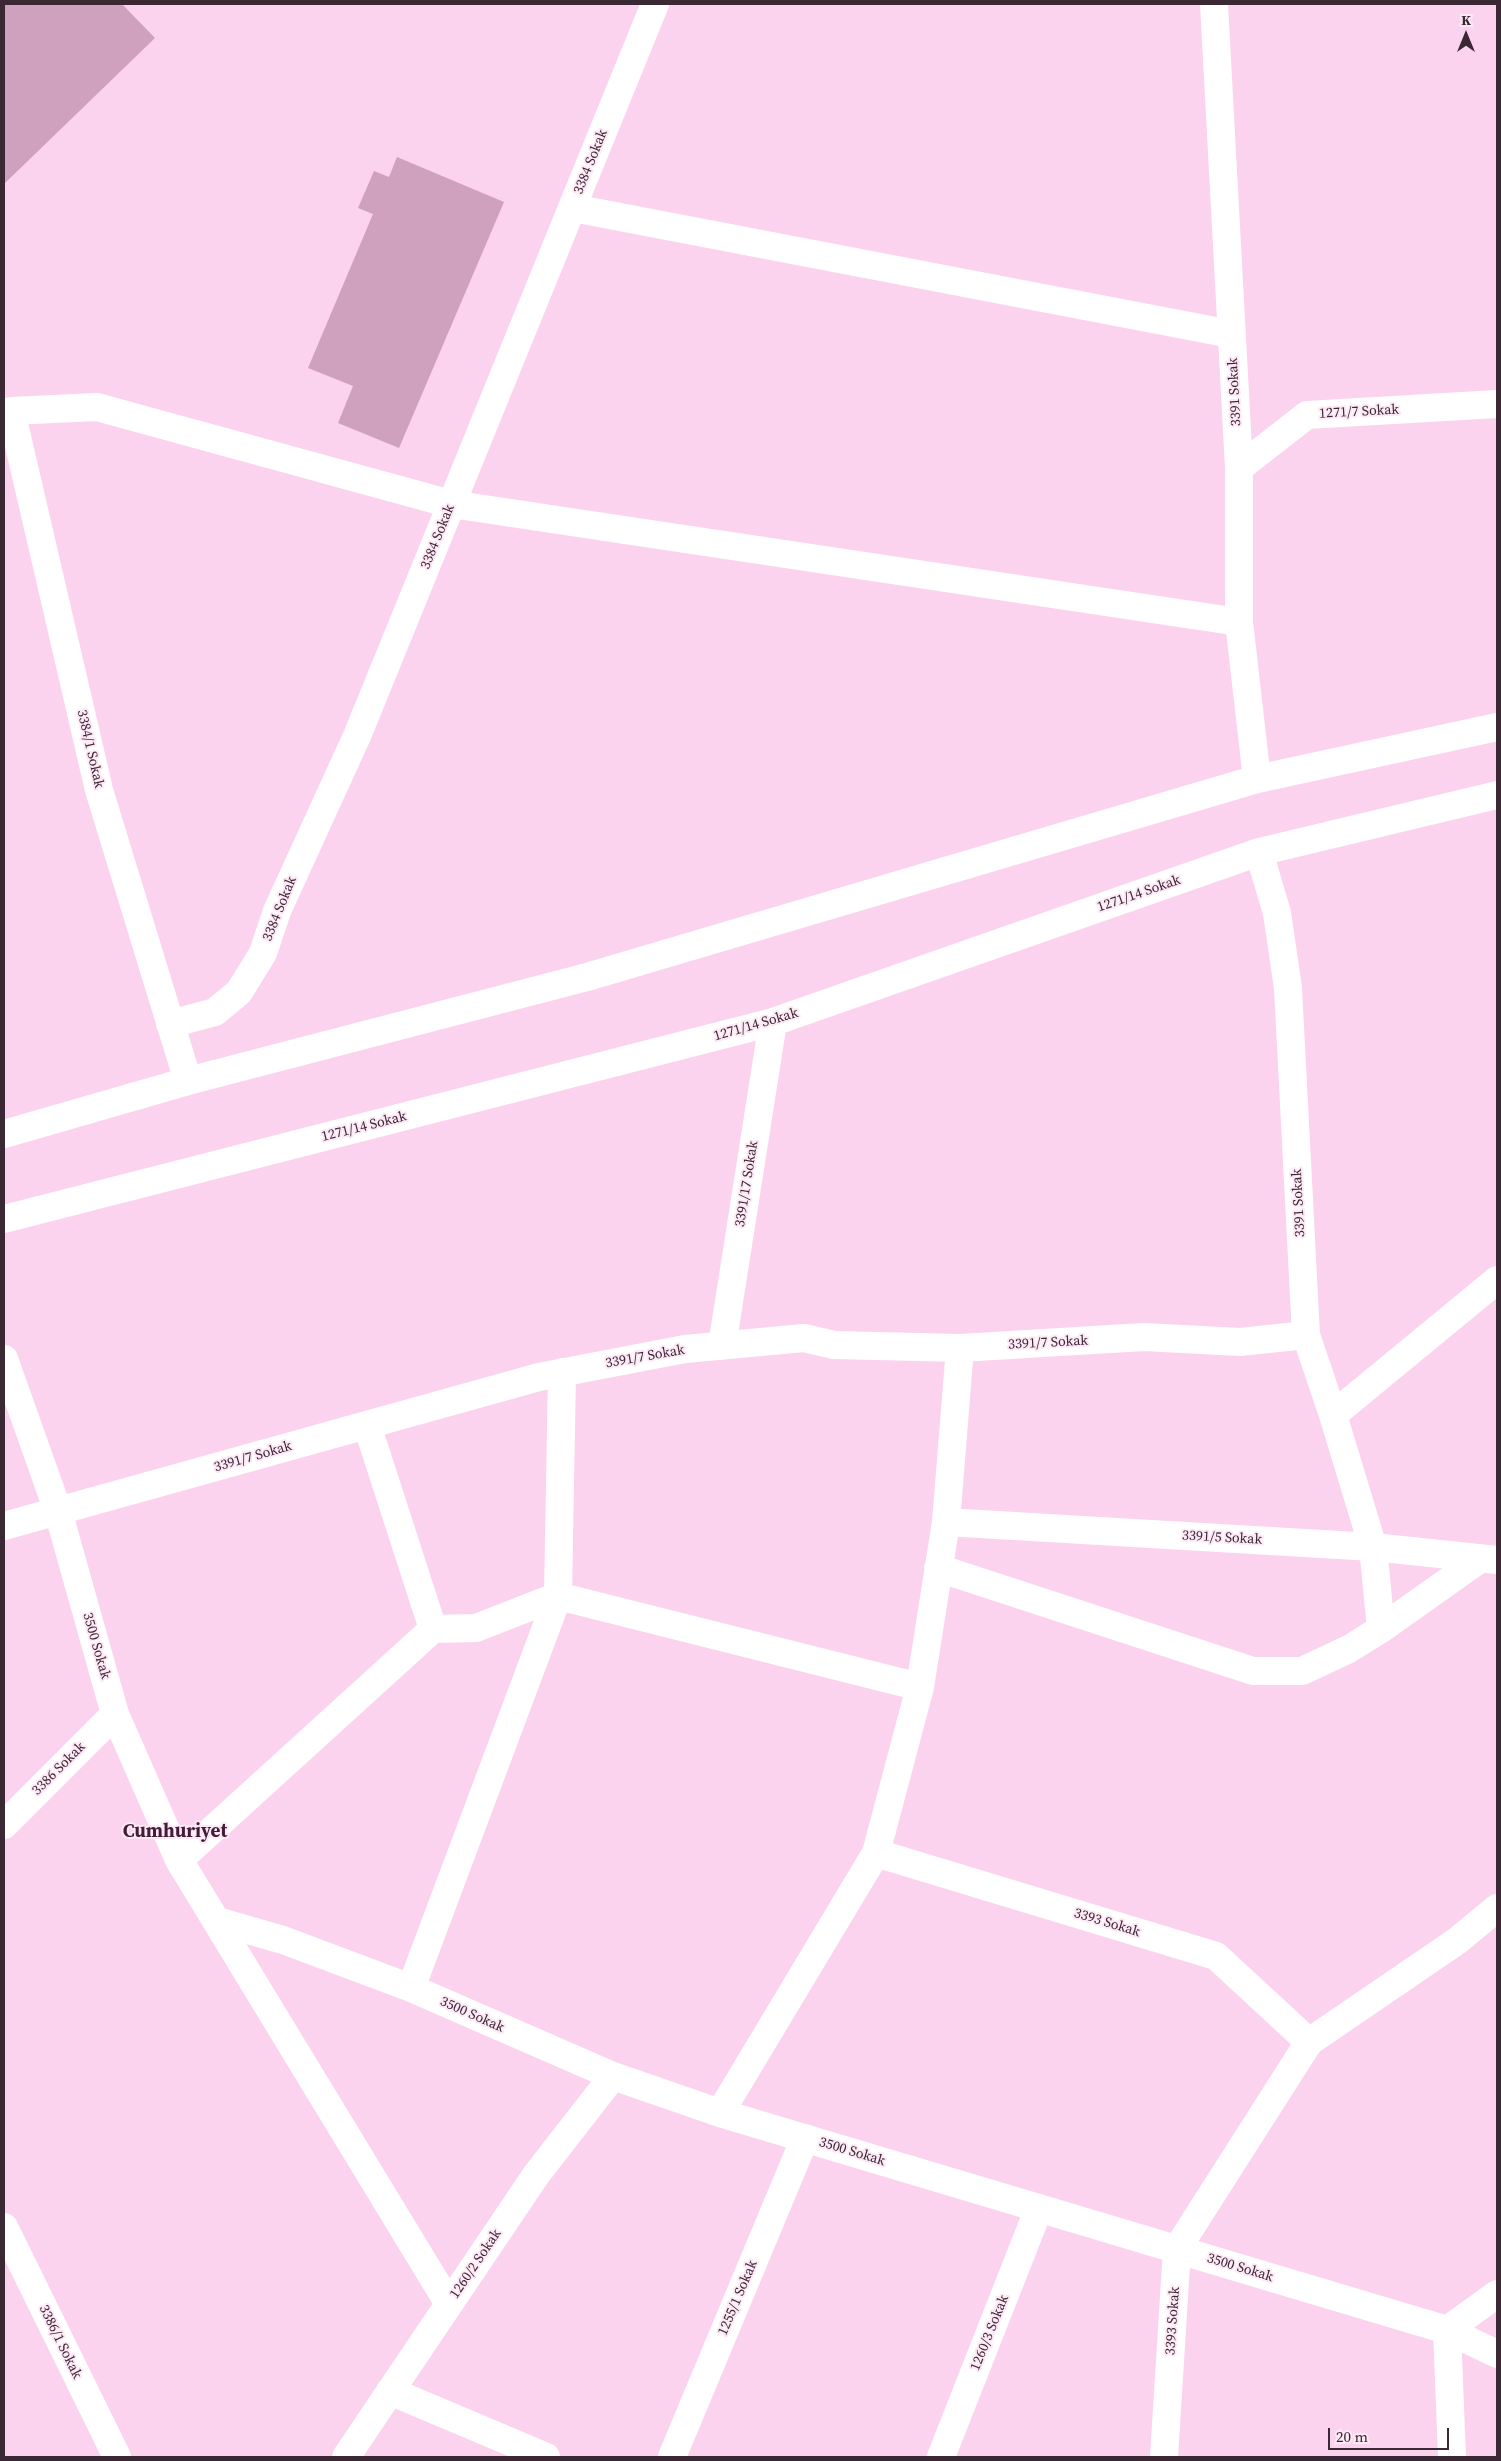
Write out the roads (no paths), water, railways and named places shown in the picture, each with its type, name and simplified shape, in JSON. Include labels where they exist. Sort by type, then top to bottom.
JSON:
[{"type":"street","name":"3384 Sokak","points":[[170,1024],[215,1012],[239,992],[263,953],[278,911],[357,736],[655,4]]},
{"type":"street","name":"3391 Sokak","points":[[1214,4],[1239,468],[1239,622],[1257,779]]},
{"type":"street","points":[[573,208],[1231,334]]},
{"type":"street","name":"1271/7 Sokak","points":[[1239,468],[1307,415],[1497,404]]},
{"type":"street","points":[[8,412],[96,407],[452,504],[1239,622]]},
{"type":"street","name":"3384/1 Sokak","points":[[8,412],[99,790],[188,1081]]},
{"type":"street","points":[[4,1134],[188,1081],[587,977],[1257,779],[1497,727]]},
{"type":"street","name":"1271/14 Sokak","points":[[4,1219],[773,1022],[1259,852],[1497,794]]},
{"type":"street","name":"3391 Sokak","points":[[1259,852],[1277,913],[1288,988],[1306,1335],[1333,1415],[1373,1547],[1381,1628]]},
{"type":"street","name":"3391/17 Sokak","points":[[722,1346],[773,1022]]},
{"type":"street","points":[[1333,1415],[1497,1280]]},
{"type":"street","name":"3391/7 Sokak","points":[[4,1526],[562,1372],[684,1349],[804,1338],[834,1345],[960,1348],[1144,1337],[1240,1342],[1306,1335]]},
{"type":"street","points":[[720,2113],[876,1853],[920,1687],[946,1522],[960,1348]]},
{"type":"street","name":"3500 Sokak","points":[[4,1359],[58,1511],[115,1714],[179,1860],[449,2304]]},
{"type":"street","points":[[411,1988],[558,1596],[562,1372]]},
{"type":"street","points":[[367,1425],[433,1628]]},
{"type":"street","name":"3391/5 Sokak","points":[[946,1522],[1373,1547],[1489,1559]]},
{"type":"street","points":[[938,1568],[1253,1671],[1302,1671],[1349,1649],[1489,1559]]},
{"type":"street","points":[[179,1860],[433,1628],[476,1628],[558,1596],[920,1687]]},
{"type":"street","name":"3386 Sokak","points":[[4,1824],[115,1714]]},
{"type":"street","name":"3393 Sokak","points":[[876,1853],[1216,1956],[1309,2042]]},
{"type":"street","name":"3393 Sokak","points":[[1164,2457],[1177,2249],[1309,2042],[1457,1941],[1497,1908]]},
{"type":"street","name":"3500 Sokak","points":[[217,1921],[283,1940],[411,1988],[613,2076],[720,2113],[1447,2330],[1497,2354]]},
{"type":"street","name":"1260/2 Sokak","points":[[346,2457],[536,2176],[613,2076]]},
{"type":"street","name":"1255/1 Sokak","points":[[672,2457],[805,2138]]},
{"type":"street","name":"1260/3 Sokak","points":[[940,2457],[1039,2208]]},
{"type":"street","name":"3386/1 Sokak","points":[[4,2226],[117,2457]]},
{"type":"street","points":[[1452,2457],[1447,2330],[1497,2294]]},
{"type":"street","points":[[390,2391],[546,2457]]},
{"type":"district","name":"Cumhuriyet","points":[[175,1832]]}]
